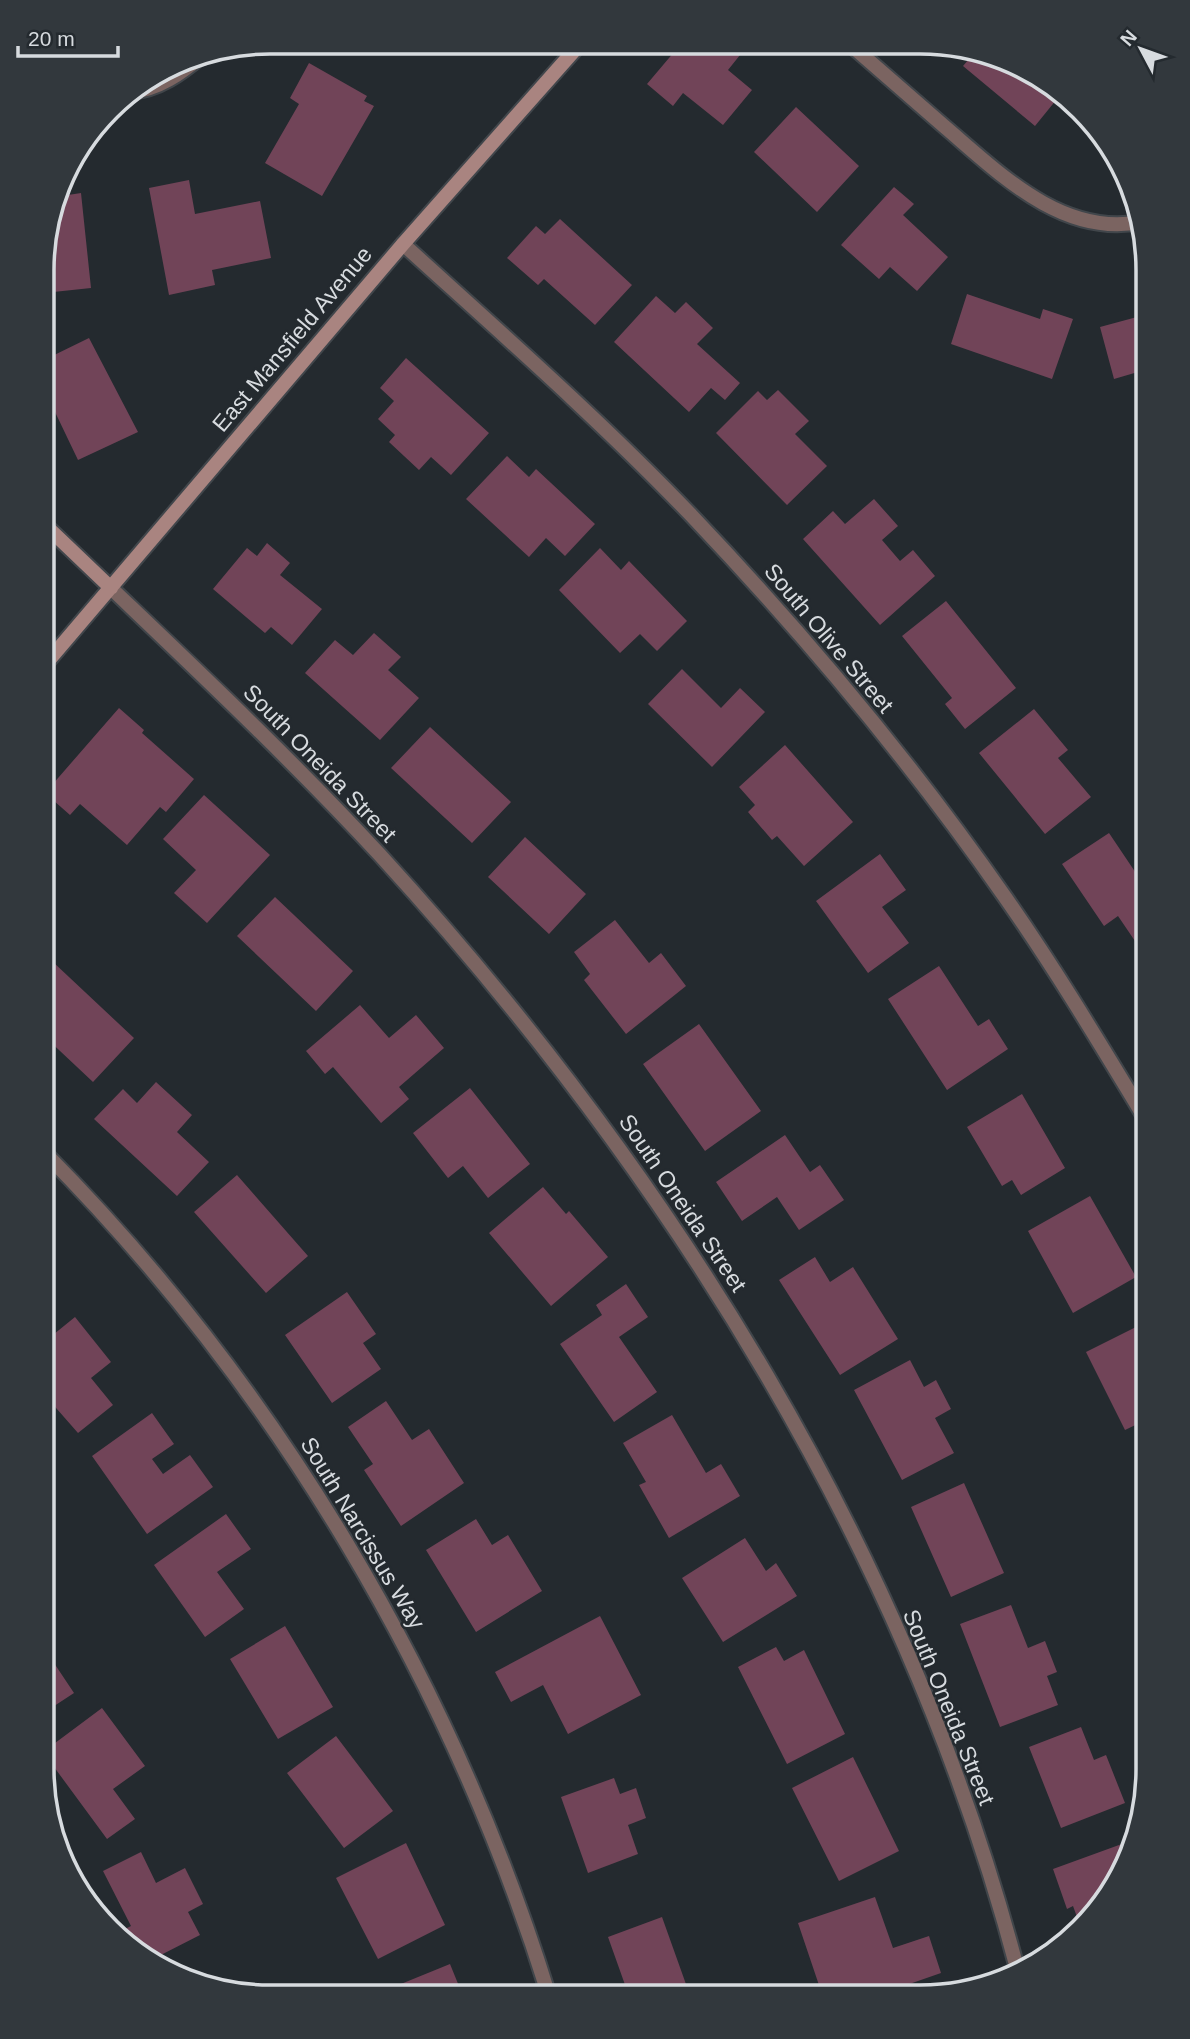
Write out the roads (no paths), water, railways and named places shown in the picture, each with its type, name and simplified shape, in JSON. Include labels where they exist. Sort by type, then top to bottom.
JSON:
[{"type":"street","points":[[861,54],[983,160],[1028,194],[1077,217],[1121,225],[1131,223]]},
{"type":"street","name":"East Mansfield Avenue","points":[[54,654],[403,244],[571,55]]},
{"type":"street","name":"South Olive Street","points":[[403,244],[621,445],[716,542],[819,658],[1004,896],[1087,1021],[1135,1102]]},
{"type":"street","points":[[54,534],[111,588]]},
{"type":"street","name":"South Oneida Street","points":[[111,588],[296,768],[380,856],[501,995],[586,1102],[750,1342],[800,1429],[923,1692],[1000,1904],[1015,1962]]},
{"type":"street","name":"South Narcissus Way","points":[[54,1163],[174,1298],[262,1413],[331,1517],[399,1634],[466,1774],[521,1905],[546,1985]]}]
